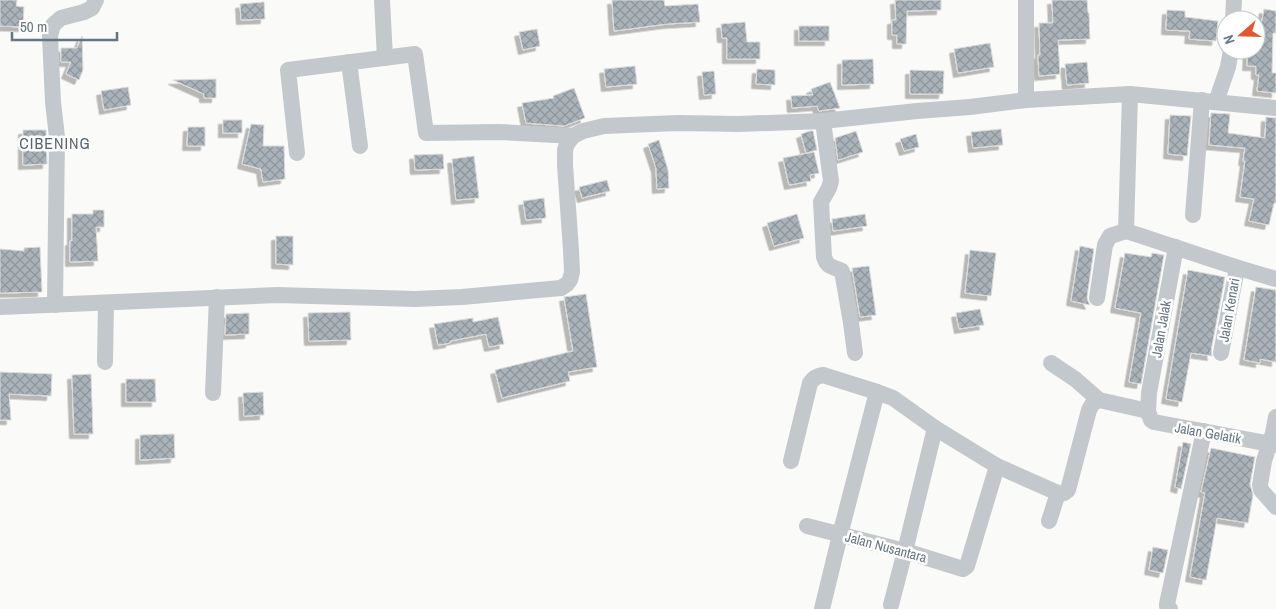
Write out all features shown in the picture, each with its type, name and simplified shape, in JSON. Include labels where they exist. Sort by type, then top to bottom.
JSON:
[{"type":"street","points":[[56,305],[57,137],[53,102],[50,36],[53,25],[61,18],[92,8],[96,0]]},
{"type":"street","points":[[382,0],[385,58]]},
{"type":"street","points":[[1026,0],[1026,100]]},
{"type":"street","points":[[297,152],[288,70],[415,54],[426,133],[499,132],[573,136],[604,126],[678,123],[739,124],[823,120],[1026,100],[1130,94],[1276,108]]},
{"type":"street","points":[[1194,215],[1209,101],[1228,67],[1229,60]]},
{"type":"street","points":[[350,62],[360,146]]},
{"type":"street","points":[[1126,231],[1130,94]]},
{"type":"street","points":[[823,120],[831,180],[821,202],[824,258],[829,266],[842,271],[855,353]]},
{"type":"street","points":[[0,307],[277,295],[462,298],[565,287],[570,280],[572,272],[564,158],[565,150],[573,136]]},
{"type":"street","points":[[1098,298],[1105,245],[1110,236],[1126,231],[1276,279]]},
{"type":"street","name":"Jalan Jalak","points":[[1148,411],[1149,393],[1176,247]]},
{"type":"street","name":"Jalan Kenari","points":[[1221,353],[1237,268]]},
{"type":"street","points":[[213,394],[217,297]]},
{"type":"street","points":[[105,362],[106,303]]},
{"type":"street","points":[[1051,363],[1075,379],[1099,400],[1148,411]]},
{"type":"street","points":[[791,461],[813,379],[817,376],[823,376],[893,398],[935,428],[997,466],[1058,493],[1064,493],[1068,490],[1089,410],[1093,403],[1099,400]]},
{"type":"street","points":[[822,609],[876,392]]},
{"type":"street","name":"Jalan Gelatik","points":[[1148,411],[1151,420],[1158,424],[1272,445]]},
{"type":"street","points":[[1276,417],[1272,445],[1264,461],[1260,485],[1261,490],[1276,507]]},
{"type":"street","points":[[891,605],[935,428]]},
{"type":"street","points":[[1170,609],[1167,603],[1204,431]]},
{"type":"street","name":"Jalan Nusantara","points":[[807,526],[905,551],[964,569],[967,566],[997,466]]},
{"type":"street","points":[[1049,521],[1058,493]]},
{"type":"building","points":[[0,0],[17,0],[16,6],[24,7],[23,27],[0,26]]},
{"type":"building","points":[[612,0],[664,0],[665,6],[698,4],[700,22],[614,31]]},
{"type":"building","points":[[895,0],[941,0],[941,10],[907,11],[906,44],[897,44],[897,35],[892,35],[892,20],[896,20]]},
{"type":"building","points":[[1052,0],[1087,0],[1090,39],[1058,40],[1060,74],[1039,76],[1039,23],[1053,23]]},
{"type":"building","points":[[264,2],[265,19],[241,20],[240,4]]},
{"type":"building","points":[[1264,9],[1276,11],[1276,33],[1273,33],[1272,73],[1276,73],[1276,93],[1257,91],[1259,75],[1256,75],[1256,66],[1247,66],[1247,60],[1266,60],[1266,10]]},
{"type":"building","points":[[1167,10],[1185,11],[1185,17],[1216,21],[1216,41],[1189,39],[1190,31],[1166,30]]},
{"type":"building","points":[[745,22],[747,42],[760,42],[760,59],[727,59],[727,38],[722,38],[721,24]]},
{"type":"building","points":[[799,26],[829,26],[829,41],[799,41]]},
{"type":"building","points":[[537,29],[540,46],[523,50],[519,32]]},
{"type":"building","points":[[82,36],[83,70],[79,80],[66,74],[71,62],[61,62],[61,48],[77,48]]},
{"type":"building","points":[[990,43],[994,67],[958,73],[954,49]]},
{"type":"building","points":[[873,59],[874,84],[842,85],[842,60]]},
{"type":"building","points":[[1087,62],[1089,83],[1067,85],[1065,64]]},
{"type":"building","points":[[635,66],[637,84],[606,87],[604,69]]},
{"type":"building","points":[[757,69],[775,70],[775,85],[756,84]]},
{"type":"building","points":[[910,70],[944,71],[943,94],[910,94]]},
{"type":"building","points":[[714,71],[716,94],[704,95],[702,72]]},
{"type":"building","points":[[216,79],[216,98],[204,98],[204,94],[173,80]]},
{"type":"building","points":[[830,82],[840,108],[819,111],[817,106],[792,108],[791,96],[813,95],[811,89]]},
{"type":"building","points":[[128,87],[131,105],[104,110],[101,91]]},
{"type":"building","points":[[574,88],[585,118],[564,126],[526,123],[522,103],[554,98],[553,96]]},
{"type":"building","points":[[1211,113],[1230,114],[1228,133],[1265,138],[1266,117],[1276,118],[1276,203],[1274,203],[1269,225],[1249,221],[1254,199],[1240,197],[1245,148],[1209,145]]},
{"type":"building","points":[[1170,115],[1191,116],[1187,156],[1168,154]]},
{"type":"building","points":[[223,120],[242,120],[242,133],[223,133]]},
{"type":"building","points":[[251,124],[264,125],[263,146],[284,146],[285,179],[263,182],[261,169],[242,164]]},
{"type":"building","points":[[188,127],[205,127],[205,146],[187,146]]},
{"type":"building","points":[[1001,129],[1003,145],[973,148],[971,132]]},
{"type":"building","points":[[23,130],[46,130],[47,164],[23,165]]},
{"type":"building","points":[[813,131],[817,150],[806,153],[801,134]]},
{"type":"building","points":[[856,131],[863,152],[838,160],[835,138]]},
{"type":"building","points":[[916,134],[919,147],[904,151],[900,139]]},
{"type":"building","points":[[659,140],[668,170],[669,188],[657,189],[656,168],[648,144]]},
{"type":"building","points":[[814,152],[819,173],[810,175],[811,181],[789,185],[783,158]]},
{"type":"building","points":[[443,154],[444,169],[415,170],[414,155]]},
{"type":"building","points":[[474,156],[479,198],[456,200],[452,159]]},
{"type":"building","points":[[607,180],[610,191],[582,198],[579,187]]},
{"type":"building","points":[[544,198],[546,218],[526,220],[523,201]]},
{"type":"building","points":[[93,210],[104,210],[104,227],[96,227],[98,261],[70,262],[72,214],[93,214]]},
{"type":"building","points":[[797,214],[804,238],[774,246],[767,223]]},
{"type":"building","points":[[865,214],[867,226],[833,231],[832,219]]},
{"type":"building","points":[[276,236],[293,236],[293,265],[276,264]]},
{"type":"building","points":[[1080,246],[1094,249],[1087,297],[1090,305],[1071,301]]},
{"type":"building","points":[[40,247],[42,292],[0,293],[0,249],[24,251],[24,248]]},
{"type":"building","points":[[970,250],[996,253],[991,296],[965,293]]},
{"type":"building","points":[[1125,253],[1151,257],[1152,253],[1164,255],[1141,384],[1129,382],[1141,313],[1115,308]]},
{"type":"building","points":[[869,266],[876,315],[860,317],[852,268]]},
{"type":"building","points":[[1188,270],[1225,277],[1211,351],[1212,356],[1191,353],[1182,402],[1166,399]]},
{"type":"building","points":[[1256,287],[1276,290],[1276,362],[1260,359],[1260,363],[1244,360]]},
{"type":"building","points":[[586,294],[597,367],[568,372],[570,381],[502,398],[495,370],[573,351],[564,297]]},
{"type":"building","points":[[980,309],[984,325],[959,329],[956,313]]},
{"type":"building","points":[[350,312],[351,340],[309,341],[308,313]]},
{"type":"building","points":[[249,313],[249,334],[225,335],[226,314]]},
{"type":"building","points":[[498,317],[504,344],[489,347],[486,334],[438,345],[434,324],[473,318],[473,322]]},
{"type":"building","points":[[0,372],[52,374],[51,396],[9,394],[11,420],[0,420]]},
{"type":"building","points":[[91,374],[93,434],[74,434],[72,375]]},
{"type":"building","points":[[126,379],[155,379],[156,402],[126,402]]},
{"type":"building","points":[[263,392],[264,415],[244,416],[243,393]]},
{"type":"building","points":[[174,434],[175,458],[140,460],[140,435]]},
{"type":"building","points":[[1183,442],[1191,444],[1181,489],[1175,487]]},
{"type":"building","points":[[1211,448],[1255,457],[1250,484],[1253,495],[1248,523],[1217,518],[1206,580],[1190,577],[1205,493],[1201,492]]},
{"type":"building","points":[[1153,547],[1168,550],[1163,573],[1149,570]]},
{"type":"district","name":"CIBENING","points":[[55,143]]}]
